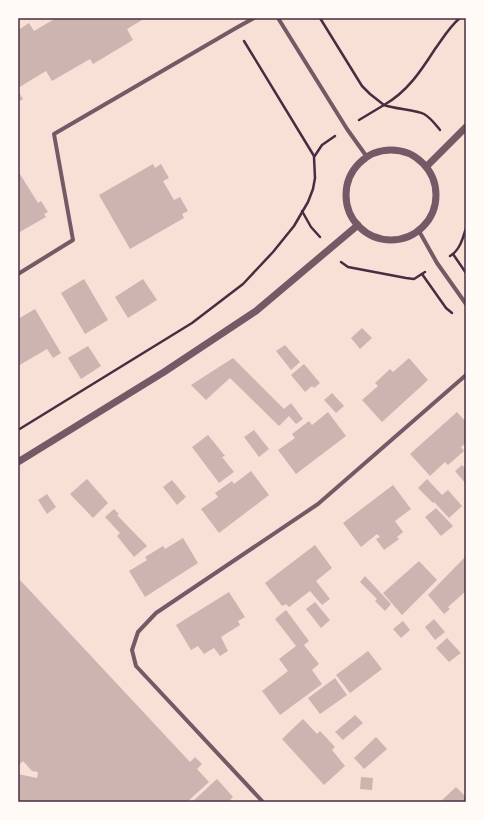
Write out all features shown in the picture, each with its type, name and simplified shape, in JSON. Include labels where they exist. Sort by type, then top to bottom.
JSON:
[{"type":"street","points":[[18,274],[73,240],[54,134],[254,18]]},
{"type":"street","points":[[278,18],[347,129],[367,157]]},
{"type":"street","points":[[427,166],[466,127]]},
{"type":"street","points":[[384,150],[399,151],[413,155],[427,166],[433,178],[436,192],[435,207],[428,220],[419,231],[404,238],[388,240],[374,236],[358,225],[351,215],[346,198],[348,181],[356,167],[367,157],[384,150]]},
{"type":"street","points":[[18,462],[164,372],[256,311],[358,225]]},
{"type":"street","points":[[419,231],[437,263],[466,304]]},
{"type":"street","points":[[263,802],[136,666],[132,650],[138,632],[156,613],[318,504],[466,375]]},
{"type":"path","points":[[320,18],[362,86],[384,105],[401,94],[411,84],[446,33],[460,18]]},
{"type":"path","points":[[236,28],[314,156]]},
{"type":"path","points":[[18,430],[192,323],[243,284],[273,252],[294,226],[302,211]]},
{"type":"path","points":[[453,254],[466,273]]},
{"type":"building","points":[[56,18],[141,18],[142,20],[127,29],[133,40],[93,64],[90,59],[52,81],[46,71],[18,88],[18,30],[29,23],[34,31]]},
{"type":"building","points":[[18,91],[23,99],[18,102]]},
{"type":"building","points":[[153,164],[155,168],[161,164],[169,178],[163,181],[174,200],[180,197],[188,211],[182,214],[184,218],[130,249],[99,195]]},
{"type":"building","points":[[18,171],[38,203],[41,201],[48,212],[44,214],[46,217],[18,233]]},
{"type":"building","points":[[84,279],[108,320],[85,334],[61,293]]},
{"type":"building","points":[[143,279],[157,300],[128,318],[115,297]]},
{"type":"building","points":[[35,309],[61,353],[53,358],[47,349],[18,366],[18,319]]},
{"type":"building","points":[[362,328],[372,338],[360,349],[351,338]]},
{"type":"building","points":[[285,345],[300,362],[291,370],[276,351]]},
{"type":"building","points":[[88,346],[101,366],[81,379],[68,358]]},
{"type":"building","points":[[233,358],[284,409],[291,403],[303,419],[296,424],[289,416],[279,426],[230,378],[206,400],[191,385]]},
{"type":"building","points":[[409,358],[428,380],[382,422],[362,400],[378,386],[375,383],[390,369],[393,372]]},
{"type":"building","points":[[304,364],[320,383],[314,388],[312,386],[305,392],[291,375]]},
{"type":"building","points":[[332,393],[344,406],[336,413],[324,400]]},
{"type":"building","points":[[328,412],[346,436],[296,474],[278,450],[295,438],[292,434],[309,421],[312,425]]},
{"type":"building","points":[[457,412],[466,422],[466,443],[461,447],[464,451],[448,465],[445,462],[430,476],[410,454]]},
{"type":"building","points":[[254,430],[269,449],[259,457],[244,437]]},
{"type":"building","points":[[208,435],[225,456],[222,457],[234,472],[219,483],[192,447]]},
{"type":"building","points":[[462,465],[466,469],[466,484],[455,471]]},
{"type":"building","points":[[251,471],[269,495],[219,533],[201,509],[218,497],[215,493],[232,481],[234,484]]},
{"type":"building","points":[[87,479],[108,503],[93,518],[70,494]]},
{"type":"building","points":[[427,479],[442,495],[448,490],[462,506],[449,518],[418,488]]},
{"type":"building","points":[[172,480],[186,497],[177,505],[163,487]]},
{"type":"building","points":[[393,485],[411,509],[395,521],[403,532],[397,537],[399,539],[384,550],[376,539],[380,537],[377,534],[361,547],[343,523]]},
{"type":"building","points":[[47,494],[56,507],[47,514],[38,500]]},
{"type":"building","points":[[436,508],[453,526],[441,536],[425,517]]},
{"type":"building","points":[[114,509],[119,514],[117,515],[147,546],[134,557],[117,536],[120,533],[105,517]]},
{"type":"building","points":[[183,538],[198,563],[145,597],[129,571],[147,560],[145,557],[163,546],[165,549]]},
{"type":"building","points":[[315,545],[332,568],[316,581],[330,599],[322,605],[310,591],[289,607],[286,604],[282,606],[265,583]]},
{"type":"building","points":[[466,556],[466,591],[448,607],[450,609],[444,614],[428,595]]},
{"type":"building","points":[[419,561],[437,580],[402,615],[383,593]]},
{"type":"building","points":[[365,576],[391,604],[385,611],[375,601],[377,599],[360,582]]},
{"type":"building","points":[[20,580],[190,762],[195,757],[202,764],[197,769],[209,782],[187,802],[18,802],[18,774],[37,778],[38,772],[32,771],[23,761],[18,766],[18,582]]},
{"type":"building","points":[[229,592],[245,617],[238,621],[240,625],[221,637],[228,651],[220,656],[214,648],[204,654],[198,646],[191,650],[176,625]]},
{"type":"building","points":[[315,602],[330,620],[321,628],[306,609]]},
{"type":"building","points":[[286,610],[309,641],[304,645],[319,664],[312,670],[322,684],[280,715],[262,691],[288,671],[279,659],[296,646],[275,619]]},
{"type":"building","points":[[434,619],[445,632],[435,640],[425,627]]},
{"type":"building","points":[[403,621],[410,630],[401,638],[393,629]]},
{"type":"building","points":[[447,638],[461,653],[449,662],[436,648]]},
{"type":"building","points":[[368,651],[382,669],[350,693],[336,675]]},
{"type":"building","points":[[335,678],[347,695],[320,714],[308,698]]},
{"type":"building","points":[[355,715],[363,723],[343,740],[335,732]]},
{"type":"building","points":[[303,719],[317,734],[320,731],[335,747],[332,750],[345,766],[324,785],[282,739]]},
{"type":"building","points":[[376,737],[387,749],[364,769],[354,758]]},
{"type":"building","points":[[361,777],[373,778],[372,790],[360,789]]},
{"type":"building","points":[[217,779],[233,797],[230,800],[232,802],[192,802]]},
{"type":"building","points":[[456,787],[466,797],[466,802],[441,801]]}]
